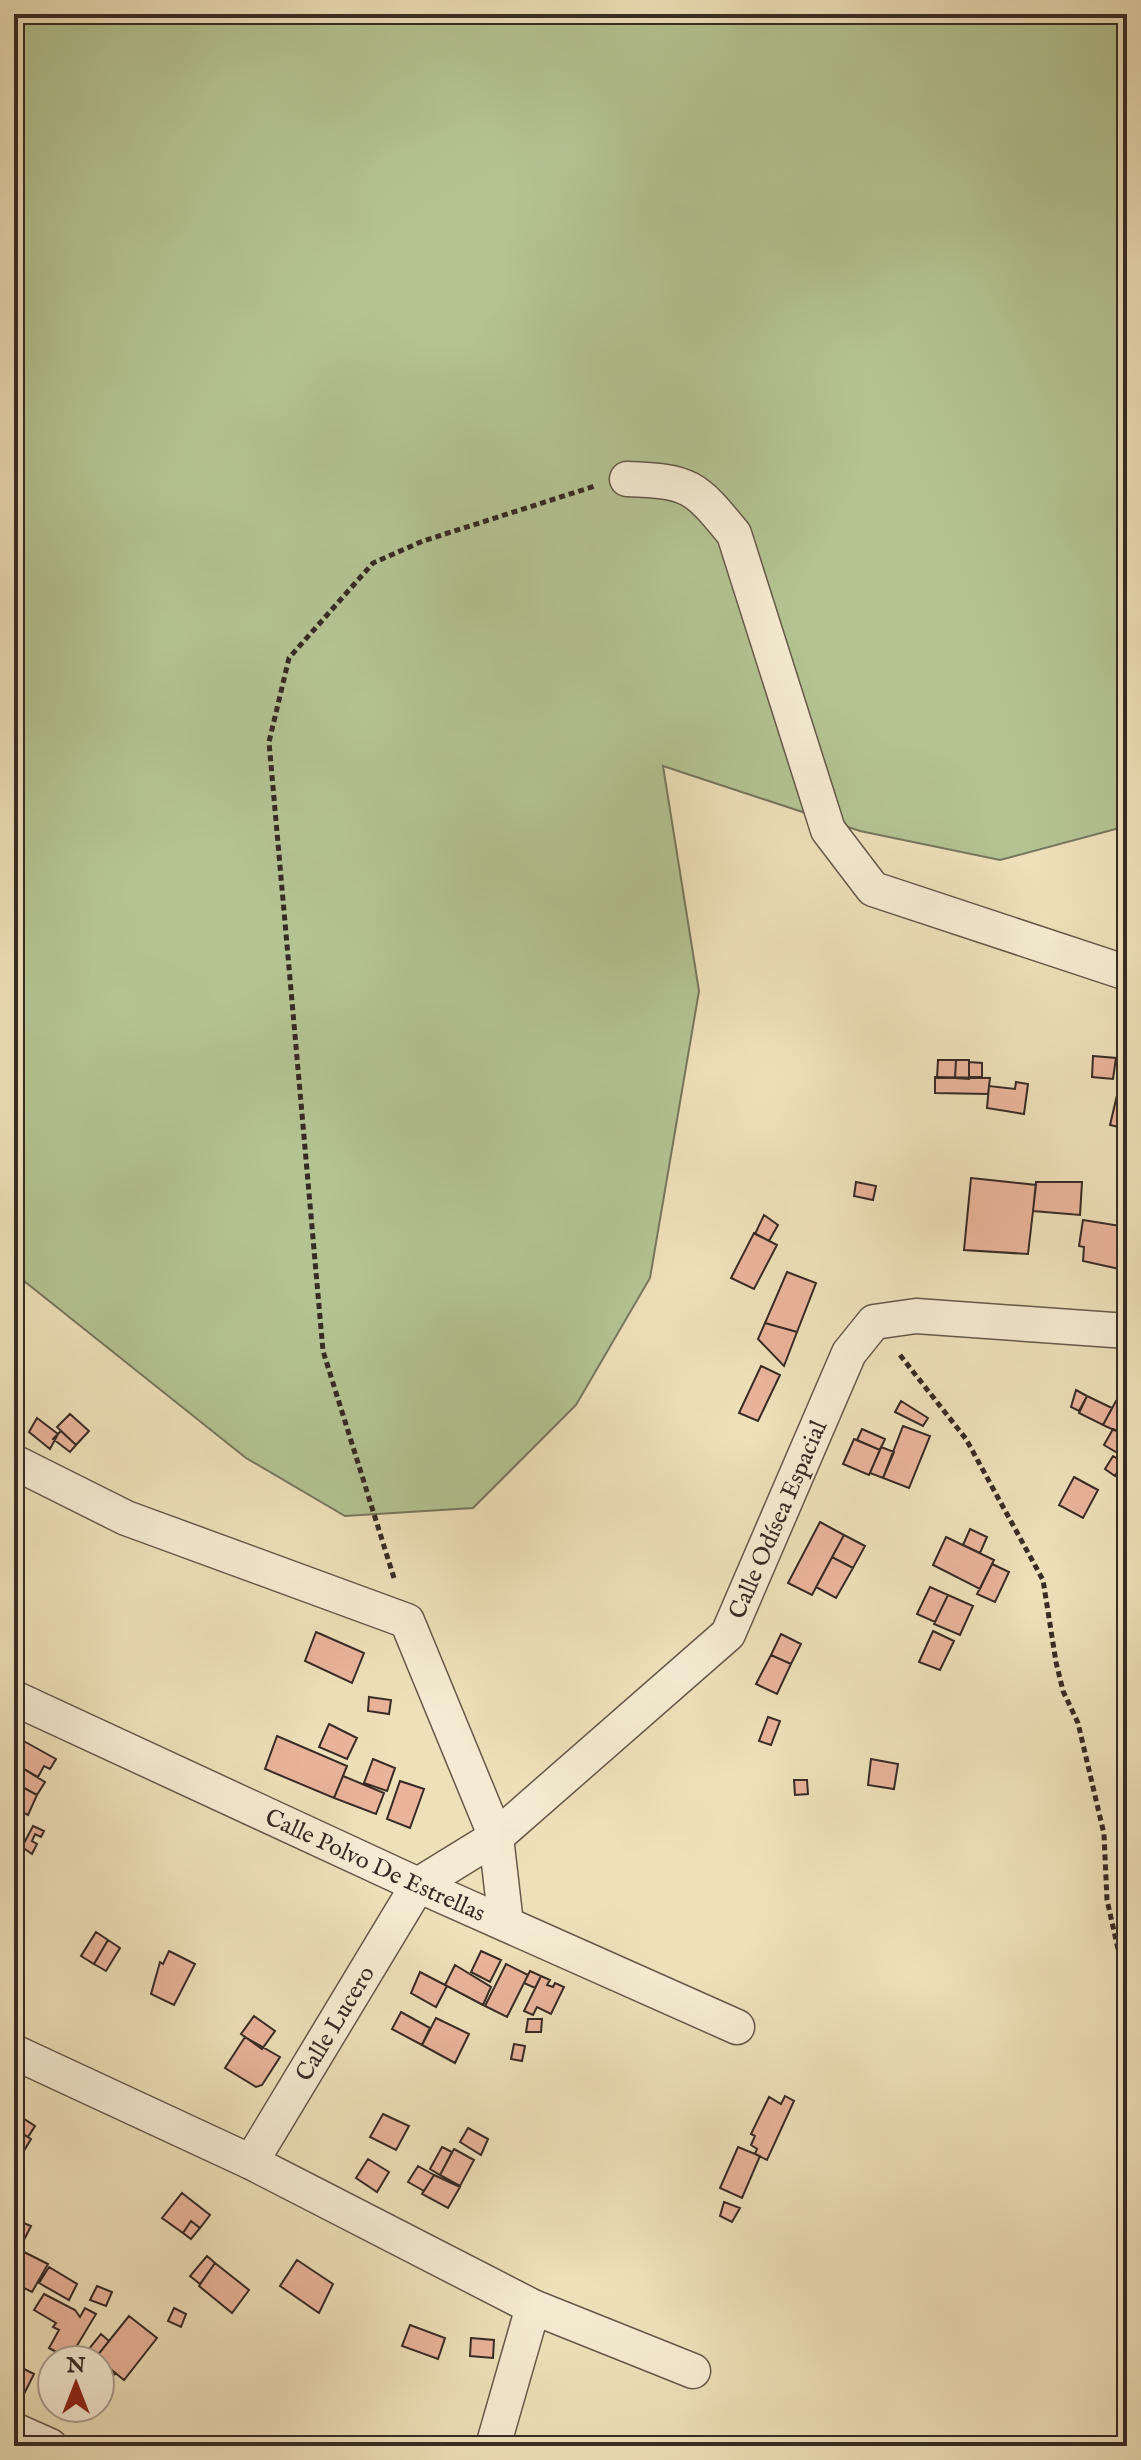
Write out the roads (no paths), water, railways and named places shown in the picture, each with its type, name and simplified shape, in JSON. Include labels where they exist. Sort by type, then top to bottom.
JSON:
[{"type":"street","points":[[627,479],[674,481],[703,496],[734,534],[828,830],[873,889],[1127,973]]},
{"type":"street","name":"Calle Odísea Espacial","points":[[418,1885],[496,1837],[728,1634],[849,1353],[874,1322],[916,1316],[1127,1331]]},
{"type":"street","points":[[14,1462],[126,1518],[407,1621],[496,1837],[506,1924]]},
{"type":"street","name":"Calle Polvo De Estrellas","points":[[14,1698],[418,1885],[737,2027]]},
{"type":"street","name":"Calle Lucero","points":[[251,2162],[418,1885]]},
{"type":"street","points":[[14,2052],[251,2162],[533,2307],[693,2371]]},
{"type":"street","points":[[493,2446],[533,2307]]},
{"type":"street","points":[[14,2430],[50,2446]]}]
